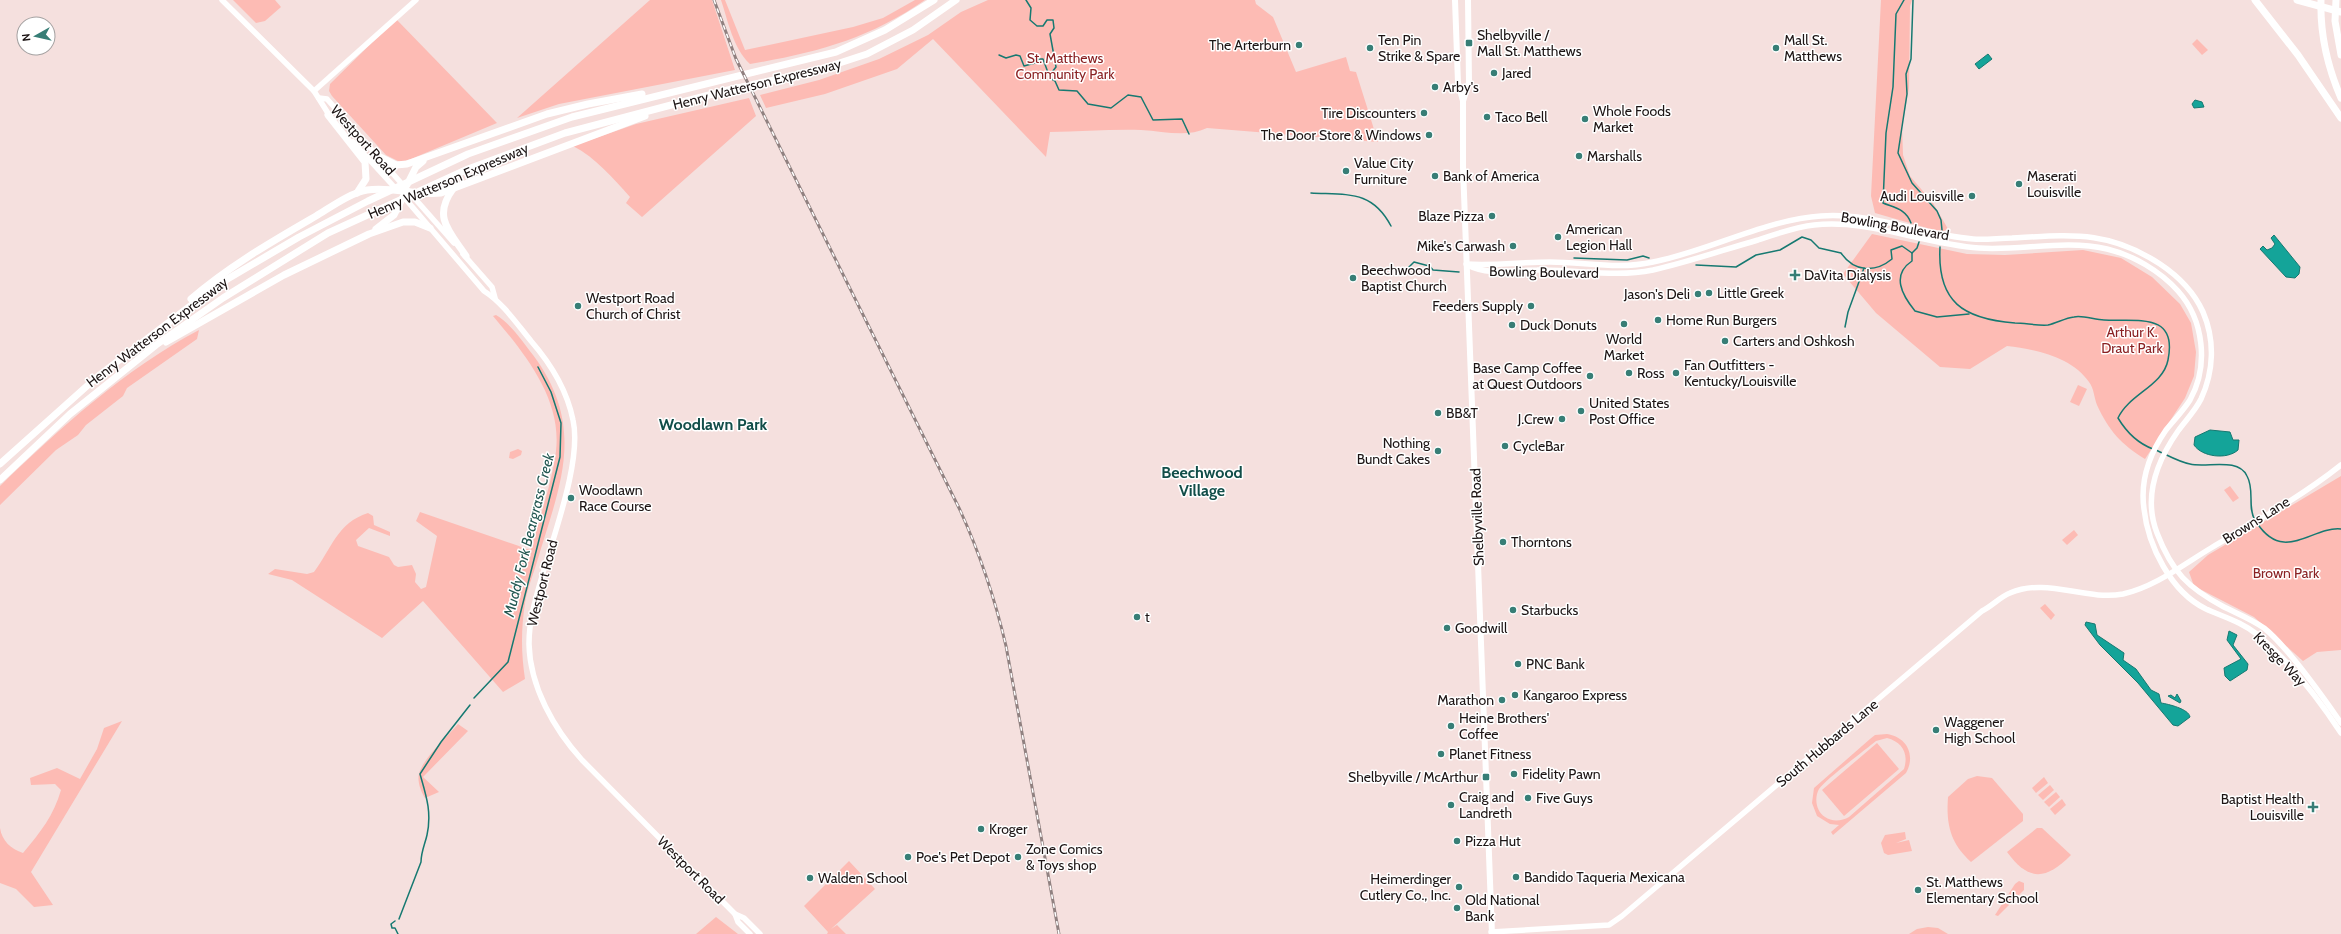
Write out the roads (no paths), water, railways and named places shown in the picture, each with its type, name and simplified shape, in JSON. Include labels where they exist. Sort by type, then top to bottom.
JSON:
[{"type":"highway","name":"Henry Watterson Expressway","points":[[0,464],[63,405],[147,338],[219,284],[244,268],[368,201],[468,154],[572,117],[726,77],[822,56],[858,43],[896,24],[934,0]]},
{"type":"highway","name":"Henry Watterson Expressway","points":[[0,480],[70,414],[137,359],[194,317],[296,251],[328,233],[439,182],[564,133],[728,90],[815,71],[867,54],[913,30],[956,0]]},
{"type":"highway","points":[[2255,0],[2298,55],[2341,118]]},
{"type":"highway","points":[[2321,0],[2321,15],[2326,48],[2341,98]]},
{"type":"highway","points":[[2336,0],[2335,21],[2341,55]]},
{"type":"highway","points":[[2300,2],[2341,12]]},
{"type":"highway","points":[[378,156],[396,165],[425,159],[547,114],[588,104],[694,86]]},
{"type":"highway","points":[[147,338],[203,289],[238,264],[356,194],[376,190],[428,195],[453,189],[589,135],[698,98]]},
{"type":"highway","points":[[328,115],[365,162],[366,179],[356,194]]},
{"type":"highway","points":[[369,234],[394,214],[416,167],[425,159]]},
{"type":"highway","points":[[453,189],[443,205],[444,223],[466,256]]},
{"type":"highway","points":[[137,359],[284,275],[369,234],[402,222],[415,222],[430,228]]},
{"type":"main road","name":"Shelbyville Road","points":[[1455,0],[1458,83],[1463,101],[1466,264],[1492,933]]},
{"type":"main road","name":"Shelbyville Road","points":[[1463,101],[1469,83],[1468,0]]},
{"type":"street","name":"Westport Road","points":[[222,0],[314,91],[319,98],[321,106],[328,115],[466,256],[492,287],[495,298]]},
{"type":"street","points":[[314,91],[416,0]]},
{"type":"street","name":"Westport Road","points":[[319,98],[327,99],[378,156],[430,228],[484,291],[495,298],[541,353],[555,373],[564,390],[574,421],[572,464],[530,622],[530,658],[541,694],[558,728],[579,756],[736,914],[744,918],[760,934]]},
{"type":"street","name":"Bowling Boulevard","points":[[1466,264],[1551,262],[1601,266],[1641,264],[1689,252],[1791,220],[1836,215],[1863,218],[1976,239],[2075,235],[2105,239],[2138,250],[2179,278],[2199,305],[2206,323],[2212,356],[2209,375],[2200,400],[2167,448],[2159,463],[2152,489],[2152,514],[2158,536],[2176,569]]},
{"type":"street","name":"Bowling Boulevard","points":[[1466,264],[1478,271],[1542,270],[1605,274],[1636,272],[1696,258],[1791,229],[1828,224],[1873,227],[1976,248],[2071,244],[2110,249],[2129,256],[2146,266],[2178,291],[2191,312],[2200,336],[2200,370],[2194,392],[2158,443],[2151,458],[2143,485],[2143,508],[2150,538],[2169,573]]},
{"type":"street","name":"Browns Lane","points":[[2169,573],[2248,526],[2341,465]]},
{"type":"street","name":"Kresge Way","points":[[2176,569],[2193,590],[2227,609],[2249,619],[2271,634],[2327,702],[2341,723]]},
{"type":"street","name":"South Hubbards Lane","points":[[1492,933],[1604,927],[1613,923],[1982,611],[2009,593],[2036,587],[2094,595],[2121,594],[2142,588],[2169,573]]},
{"type":"street","name":"Kresge Way","points":[[2169,573],[2176,584],[2195,602],[2239,622],[2257,634],[2305,684],[2341,733]]},
{"type":"street","name":"Westport Road","points":[[736,914],[738,922],[750,934]]},
{"type":"water","points":[[1988,54],[1992,59],[1979,69],[1975,64]]},
{"type":"water","points":[[2195,100],[2202,102],[2204,107],[2194,108],[2192,104]]},
{"type":"water","points":[[2274,235],[2300,267],[2299,274],[2295,278],[2286,277],[2260,249],[2263,246],[2267,250],[2272,248],[2275,244],[2271,238]]},
{"type":"water","points":[[2210,430],[2230,432],[2233,440],[2239,440],[2238,450],[2228,455],[2215,456],[2198,449],[2194,445],[2195,437]]},
{"type":"water","points":[[2086,622],[2095,624],[2097,635],[2124,653],[2123,660],[2136,669],[2151,690],[2159,694],[2161,703],[2182,709],[2189,714],[2190,717],[2178,726],[2173,725],[2138,683],[2100,645],[2085,625]]},
{"type":"water","points":[[2229,631],[2237,635],[2233,645],[2248,664],[2247,670],[2230,681],[2225,676],[2224,668],[2241,659],[2227,640]]},
{"type":"water","points":[[2177,694],[2181,701],[2180,703],[2168,696],[2171,695],[2175,698]]},
{"type":"waterway","points":[[1026,0],[1031,8],[1030,20],[1037,26],[1043,26],[1047,20],[1053,20],[1054,28],[1050,34],[1056,67],[1049,76]]},
{"type":"waterway","points":[[1904,0],[1896,14],[1893,87],[1886,133],[1883,203],[1903,212],[1909,218],[1911,223]]},
{"type":"waterway","points":[[1913,0],[1911,59],[1906,74],[1907,94],[1898,153],[1912,183],[1937,211],[1941,220],[1942,230]]},
{"type":"waterway","points":[[999,55],[1006,58],[1016,55],[1020,56],[1024,66],[1035,63],[1039,59],[1043,59],[1050,78],[1055,81],[1059,90],[1077,91],[1088,104],[1111,108],[1128,95],[1141,97],[1153,120],[1182,119],[1189,134]]},
{"type":"waterway","points":[[1311,193],[1348,195],[1367,200],[1384,214],[1391,226]]},
{"type":"waterway","points":[[1696,265],[1736,267],[1756,255],[1780,250],[1802,237],[1811,240],[1819,248],[1841,253],[1852,264],[1858,267],[1872,268],[1879,267],[1892,259],[1891,250],[1902,246],[1912,253],[1912,261],[1902,272],[1900,279],[1901,285],[1906,298],[1915,311],[1937,317],[1969,314]]},
{"type":"waterway","points":[[1912,253],[1917,248],[1919,242]]},
{"type":"waterway","points":[[1940,247],[1940,266],[1943,282],[1949,294],[1957,304],[1968,312],[1981,317],[1997,321],[2044,325],[2081,317],[2100,320],[2151,322],[2160,326],[2167,333],[2169,344],[2168,360],[2165,369],[2160,377],[2130,402],[2118,418],[2133,437],[2142,444],[2153,449]]},
{"type":"waterway","points":[[1574,258],[1627,260],[1643,256],[1649,258]]},
{"type":"waterway","points":[[1404,272],[1414,262],[1429,266]]},
{"type":"waterway","points":[[1428,264],[1433,270],[1459,272]]},
{"type":"waterway","points":[[1845,327],[1848,312],[1864,268]]},
{"type":"waterway","name":"Muddy Fork Beargrass Creek","points":[[474,698],[508,662],[560,457],[561,423],[551,392],[538,367]]},
{"type":"waterway","points":[[2156,450],[2186,463],[2197,465],[2222,464],[2237,467],[2243,470],[2249,481],[2252,510],[2255,520]]},
{"type":"waterway","points":[[2257,523],[2267,535],[2277,541],[2288,542],[2330,530],[2341,529]]},
{"type":"waterway","name":"Muddy Fork Beargrass Creek","points":[[399,919],[421,862],[427,835],[429,811],[420,774],[441,742],[470,705]]},
{"type":"waterway","name":"Muddy Fork Beargrass Creek","points":[[395,921],[391,924],[392,928],[395,928],[398,934]]},
{"type":"railway","points":[[714,0],[736,59],[960,510],[980,560],[992,594],[1006,646],[1059,934]]},
{"type":"place","name":"Shelbyville / Mall St. Matthews","points":[[1469,43]]},
{"type":"place","name":"The Arterburn","points":[[1299,45]]},
{"type":"place","name":"Ten Pin Strike & Spare","points":[[1370,48]]},
{"type":"place","name":"Mall St. Matthews","points":[[1776,48]]},
{"type":"place","name":"Jared","points":[[1494,73]]},
{"type":"place","name":"Arby's","points":[[1435,87]]},
{"type":"place","name":"Tire Discounters","points":[[1424,113]]},
{"type":"place","name":"Taco Bell","points":[[1487,117]]},
{"type":"place","name":"Whole Foods Market","points":[[1585,119]]},
{"type":"place","name":"The Door Store & Windows","points":[[1429,135]]},
{"type":"place","name":"Marshalls","points":[[1579,156]]},
{"type":"place","name":"Value City Furniture","points":[[1346,171]]},
{"type":"place","name":"Bank of America","points":[[1435,176]]},
{"type":"place","name":"Maserati Louisville","points":[[2019,184]]},
{"type":"place","name":"Audi Louisville","points":[[1972,196]]},
{"type":"place","name":"Blaze Pizza","points":[[1492,216]]},
{"type":"place","name":"American Legion Hall","points":[[1558,237]]},
{"type":"place","name":"Mike's Carwash","points":[[1513,246]]},
{"type":"place","name":"DaVita Dialysis","points":[[1795,275]]},
{"type":"place","name":"Beechwood Baptist Church","points":[[1353,278]]},
{"type":"place","name":"Little Greek","points":[[1709,293]]},
{"type":"place","name":"Jason's Deli","points":[[1698,294]]},
{"type":"place","name":"Westport Road Church of Christ","points":[[578,306]]},
{"type":"place","name":"Feeders Supply","points":[[1531,306]]},
{"type":"place","name":"Home Run Burgers","points":[[1658,320]]},
{"type":"place","name":"World Market","points":[[1624,324]]},
{"type":"place","name":"Duck Donuts","points":[[1512,325]]},
{"type":"place","name":"Carters and Oshkosh","points":[[1725,341]]},
{"type":"place","name":"Ross","points":[[1629,373]]},
{"type":"place","name":"Fan Outfitters - Kentucky/Louisville","points":[[1676,373]]},
{"type":"place","name":"Base Camp Coffee at Quest Outdoors","points":[[1590,376]]},
{"type":"place","name":"United States Post Office","points":[[1581,411]]},
{"type":"place","name":"BB&T","points":[[1438,413]]},
{"type":"place","name":"J.Crew","points":[[1562,419]]},
{"type":"place","name":"CycleBar","points":[[1505,446]]},
{"type":"place","name":"Nothing Bundt Cakes","points":[[1438,451]]},
{"type":"place","name":"Woodlawn Race Course","points":[[571,498]]},
{"type":"place","name":"Thorntons","points":[[1503,542]]},
{"type":"place","name":"Starbucks","points":[[1513,610]]},
{"type":"place","name":"t","points":[[1137,617]]},
{"type":"place","name":"Goodwill","points":[[1447,628]]},
{"type":"place","name":"PNC Bank","points":[[1518,664]]},
{"type":"place","name":"Kangaroo Express","points":[[1515,695]]},
{"type":"place","name":"Marathon","points":[[1502,700]]},
{"type":"place","name":"Heine Brothers' Coffee","points":[[1451,726]]},
{"type":"place","name":"Waggener High School","points":[[1936,730]]},
{"type":"place","name":"Planet Fitness","points":[[1441,754]]},
{"type":"place","name":"Fidelity Pawn","points":[[1514,774]]},
{"type":"place","name":"Shelbyville / McArthur","points":[[1486,777]]},
{"type":"place","name":"Five Guys","points":[[1528,798]]},
{"type":"place","name":"Craig and Landreth","points":[[1451,805]]},
{"type":"place","name":"Baptist Health Louisville","points":[[2313,807]]},
{"type":"place","name":"Kroger","points":[[981,829]]},
{"type":"place","name":"Pizza Hut","points":[[1457,841]]},
{"type":"place","name":"Poe's Pet Depot","points":[[908,857]]},
{"type":"place","name":"Zone Comics & Toys shop","points":[[1018,857]]},
{"type":"place","name":"Bandido Taqueria Mexicana","points":[[1516,877]]},
{"type":"place","name":"Walden School","points":[[810,878]]},
{"type":"place","name":"Heimerdinger Cutlery Co., Inc.","points":[[1459,887]]},
{"type":"place","name":"St. Matthews Elementary School","points":[[1918,890]]},
{"type":"place","name":"Old National Bank","points":[[1457,908]]},
{"type":"district","name":"Woodlawn Park","points":[[713,424]]},
{"type":"district","name":"Beechwood Village","points":[[1202,481]]},
{"type":"park label","name":"St. Matthews Community Park","points":[[1065,66]]},
{"type":"park label","name":"Arthur K. Draut Park","points":[[2132,340]]},
{"type":"park label","name":"Brown Park","points":[[2286,573]]}]
